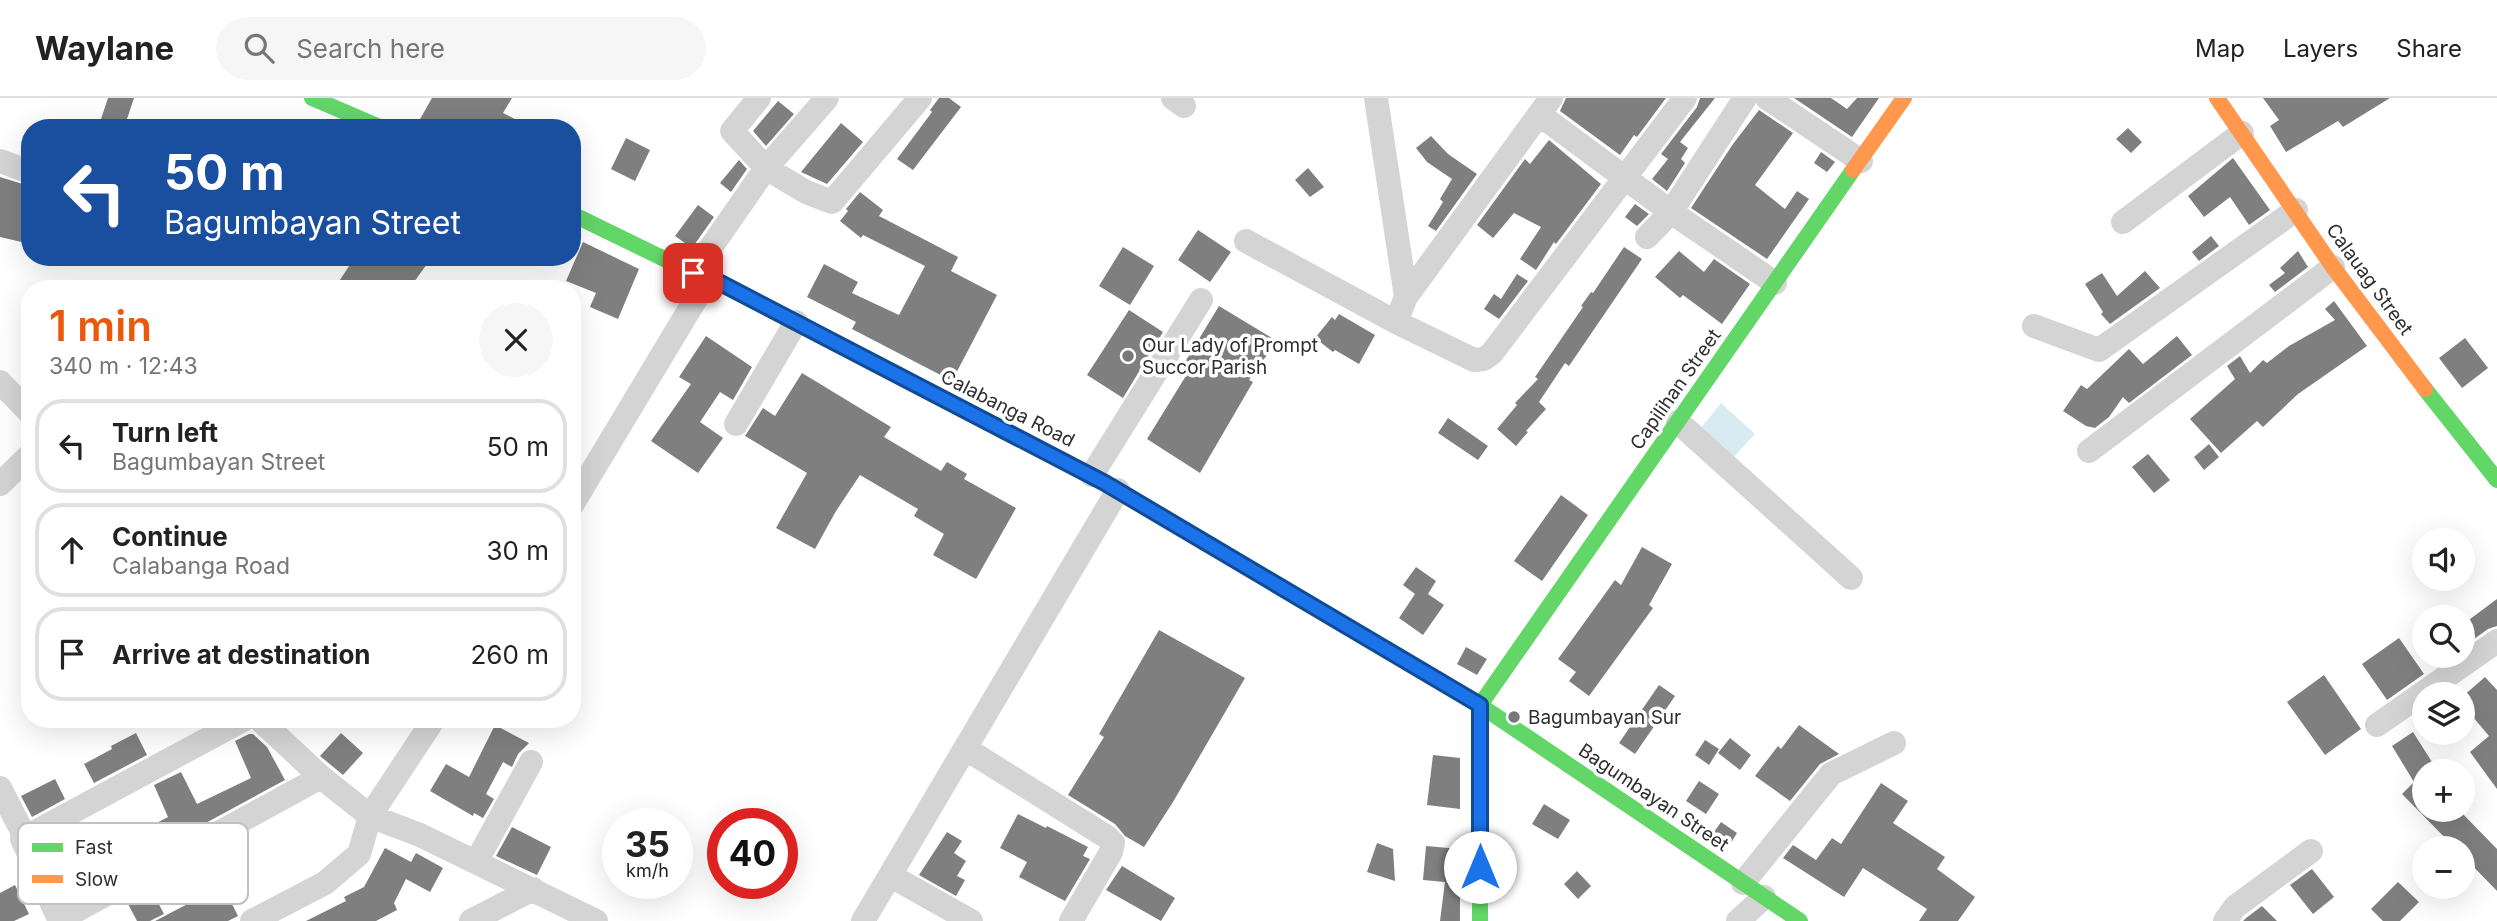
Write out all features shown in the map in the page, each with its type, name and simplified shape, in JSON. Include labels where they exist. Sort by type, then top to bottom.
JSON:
[{"type":"main road","points":[[312,98],[361,119]]},
{"type":"main road","name":"Capilihan Street","points":[[1480,705],[1904,98]]},
{"type":"main road","name":"Calauag Street","points":[[2217,98],[2333,267],[2432,398],[2492,463]]},
{"type":"main road","name":"Calabanga Road","points":[[581,218],[796,322],[1092,475],[1412,664]]},
{"type":"main road","name":"Bagumbayan Street","points":[[1412,664],[1480,705],[1800,921]]},
{"type":"main road","points":[[1480,705],[1480,921]]},
{"type":"street","points":[[759,98],[732,131],[766,168],[806,192],[832,202],[920,98]]},
{"type":"street","points":[[581,489],[701,275],[766,168],[827,98]]},
{"type":"street","points":[[1376,98],[1406,297]]},
{"type":"street","points":[[1246,241],[1396,322],[1474,360],[1484,359],[1685,98]]},
{"type":"street","points":[[1647,236],[1671,212],[1745,98]]},
{"type":"street","points":[[1767,98],[1861,160]]},
{"type":"street","points":[[1396,322],[1406,297],[1545,107],[1624,177],[1775,283]]},
{"type":"street","points":[[2123,222],[2242,134]]},
{"type":"street","points":[[0,161],[21,169]]},
{"type":"street","points":[[2034,326],[2099,350],[2296,210]]},
{"type":"street","points":[[2089,451],[2333,267]]},
{"type":"street","points":[[1092,475],[1201,300]]},
{"type":"street","points":[[736,424],[796,322]]},
{"type":"street","points":[[0,382],[21,404]]},
{"type":"street","points":[[1678,422],[1851,578]]},
{"type":"street","points":[[0,484],[21,463]]},
{"type":"street","points":[[863,921],[1118,490]]},
{"type":"street","points":[[2377,725],[2497,641]]},
{"type":"street","points":[[51,823],[228,728]]},
{"type":"street","points":[[269,728],[321,777],[370,816],[420,835],[596,921]]},
{"type":"street","points":[[252,921],[325,883],[359,854],[370,816],[428,728]]},
{"type":"street","points":[[1743,883],[1831,774],[1894,743]]},
{"type":"street","points":[[966,749],[1113,843],[1111,852],[1071,921]]},
{"type":"street","points":[[476,862],[531,762]]},
{"type":"street","points":[[237,823],[321,777]]},
{"type":"street","points":[[0,788],[18,823]]},
{"type":"street","points":[[2225,921],[2235,907],[2311,851]]},
{"type":"street","points":[[891,876],[971,921]]},
{"type":"street","points":[[471,921],[533,889]]},
{"type":"street","points":[[1738,921],[1764,897]]},
{"type":"street","points":[[52,904],[59,920],[88,904]]},
{"type":"shaded area","points":[[1721,403],[1755,434],[1733,458],[1700,429]]},
{"type":"building","points":[[108,98],[134,98],[127,119],[101,119]]},
{"type":"building","points":[[432,98],[512,98],[503,113],[515,119],[420,119]]},
{"type":"building","points":[[939,98],[949,98],[961,107],[913,170],[897,159],[932,112],[930,110]]},
{"type":"building","points":[[1566,98],[1666,98],[1620,155],[1560,111]]},
{"type":"building","points":[[1700,98],[1715,98],[1680,142],[1688,148],[1681,159],[1685,163],[1667,191],[1652,179],[1668,159],[1661,154],[1697,107]]},
{"type":"building","points":[[1794,98],[1831,98],[1847,109],[1857,98],[1879,98],[1852,137]]},
{"type":"building","points":[[2263,98],[2390,98],[2343,127],[2338,121],[2286,152],[2270,126],[2279,120]]},
{"type":"building","points":[[778,101],[794,114],[766,146],[753,131]]},
{"type":"building","points":[[1759,110],[1793,133],[1755,185],[1785,209],[1797,191],[1809,199],[1767,259],[1691,208]]},
{"type":"building","points":[[841,123],[863,142],[827,184],[801,172]]},
{"type":"building","points":[[2128,128],[2142,142],[2131,153],[2116,139]]},
{"type":"building","points":[[1431,136],[1448,154],[1477,174],[1436,231],[1428,226],[1443,202],[1440,199],[1452,179],[1427,162],[1416,148]]},
{"type":"building","points":[[626,138],[650,150],[635,181],[611,169]]},
{"type":"building","points":[[1549,140],[1601,184],[1556,244],[1554,242],[1536,270],[1520,259],[1541,227],[1514,213],[1493,238],[1477,225],[1525,159],[1530,164]]},
{"type":"building","points":[[1821,152],[1835,162],[1827,172],[1814,163]]},
{"type":"building","points":[[2233,158],[2270,210],[2249,225],[2230,197],[2204,217],[2188,196]]},
{"type":"building","points":[[739,160],[747,169],[731,192],[720,183]]},
{"type":"building","points":[[1308,168],[1324,187],[1310,197],[1295,180]]},
{"type":"building","points":[[0,177],[21,184],[21,242],[0,237]]},
{"type":"building","points":[[860,192],[883,210],[879,216],[958,257],[951,271],[997,295],[952,381],[852,329],[856,322],[807,297],[824,264],[858,282],[852,293],[899,315],[925,266],[863,235],[861,238],[840,221]]},
{"type":"building","points":[[1635,204],[1649,214],[1637,226],[1625,217]]},
{"type":"building","points":[[698,205],[714,217],[692,248],[675,236]]},
{"type":"building","points":[[1198,230],[1231,252],[1210,282],[1178,260]]},
{"type":"building","points":[[2211,236],[2219,246],[2199,261],[2192,252]]},
{"type":"building","points":[[583,242],[639,269],[618,319],[590,307],[596,293],[581,287],[581,280],[566,280],[573,266],[581,266]]},
{"type":"building","points":[[1123,247],[1154,266],[1130,305],[1099,286]]},
{"type":"building","points":[[1624,247],[1642,259],[1569,366],[1565,363],[1539,402],[1546,409],[1516,446],[1497,429],[1517,405],[1515,403],[1538,379],[1535,377],[1583,307],[1581,306]]},
{"type":"building","points":[[1679,251],[1704,272],[1714,259],[1750,284],[1722,324],[1683,295],[1680,298],[1655,277]]},
{"type":"building","points":[[2298,251],[2308,267],[2275,292],[2269,285],[2285,273],[2280,268]]},
{"type":"building","points":[[349,266],[426,266],[415,280],[340,280]]},
{"type":"building","points":[[2145,271],[2160,288],[2110,324],[2101,314],[2103,312],[2085,284],[2102,273],[2117,296]]},
{"type":"building","points":[[1517,274],[1528,281],[1499,319],[1484,309],[1494,294],[1501,299]]},
{"type":"building","points":[[2334,301],[2367,346],[2298,394],[2263,427],[2257,421],[2221,453],[2190,419],[2235,379],[2227,366],[2240,356],[2250,373],[2263,360],[2267,363],[2289,346],[2335,320],[2325,309]]},
{"type":"building","points":[[1219,306],[1277,341],[1249,380],[1253,382],[1200,473],[1147,439],[1192,366],[1185,362]]},
{"type":"building","name":"Our Lady of Prompt Succor Parish","points":[[1129,310],[1163,332],[1123,398],[1087,375]]},
{"type":"building","points":[[1339,314],[1375,335],[1359,364],[1335,350],[1333,352],[1315,338],[1332,317],[1335,320]]},
{"type":"building","points":[[706,336],[752,367],[733,400],[720,392],[700,422],[723,438],[698,473],[651,441],[691,384],[679,377]]},
{"type":"building","points":[[2177,336],[2192,355],[2129,403],[2123,397],[2109,417],[2095,428],[2086,426],[2063,411],[2081,385],[2087,389],[2129,349],[2143,364]]},
{"type":"building","points":[[2465,338],[2488,368],[2462,388],[2439,358]]},
{"type":"building","points":[[802,373],[891,427],[884,437],[941,471],[947,462],[967,474],[964,479],[1016,508],[976,579],[933,555],[944,534],[914,516],[918,509],[860,475],[815,549],[776,528],[807,473],[745,436],[763,408],[775,416]]},
{"type":"building","points":[[1448,418],[1488,446],[1478,460],[1438,433]]},
{"type":"building","points":[[2209,444],[2219,457],[2204,470],[2194,457]]},
{"type":"building","points":[[2148,454],[2170,480],[2154,493],[2132,467]]},
{"type":"building","points":[[1561,495],[1588,515],[1542,581],[1514,561]]},
{"type":"building","points":[[1642,547],[1672,564],[1649,605],[1653,608],[1589,696],[1569,681],[1576,672],[1558,659],[1615,580],[1621,585]]},
{"type":"building","points":[[1416,567],[1436,581],[1428,594],[1444,605],[1423,635],[1399,618],[1415,594],[1403,585]]},
{"type":"building","points":[[2497,599],[2497,626],[2475,638],[2475,615]]},
{"type":"building","points":[[1159,630],[1245,678],[1144,847],[1125,836],[1115,824],[1068,795],[1104,737],[1099,734]]},
{"type":"building","points":[[2399,638],[2412,657],[2412,668],[2420,668],[2424,674],[2387,700],[2362,664]]},
{"type":"building","points":[[1466,647],[1487,659],[1477,675],[1457,664]]},
{"type":"building","points":[[2324,675],[2361,729],[2325,755],[2287,702]]},
{"type":"building","points":[[2485,677],[2497,690],[2497,789],[2470,752],[2489,736],[2475,719],[2475,686]]},
{"type":"building","points":[[1659,685],[1675,696],[1635,754],[1619,743]]},
{"type":"building","points":[[1799,725],[1839,754],[1820,764],[1790,801],[1755,776],[1778,746],[1781,749]]},
{"type":"building","points":[[494,728],[501,728],[529,743],[518,754],[512,767],[503,762],[486,794],[494,799],[483,818],[474,813],[473,816],[430,791],[446,764],[469,777]]},
{"type":"building","points":[[136,733],[147,755],[94,783],[84,764]]},
{"type":"building","points":[[341,733],[363,753],[343,775],[320,756]]},
{"type":"building","points":[[2412,733],[2412,745],[2421,745],[2430,759],[2412,759],[2412,779],[2392,746]]},
{"type":"building","points":[[253,734],[267,747],[285,780],[206,823],[156,823],[168,817],[154,785],[181,772],[197,804],[251,778],[235,741]]},
{"type":"building","points":[[1730,738],[1751,755],[1740,770],[1718,753]]},
{"type":"building","points":[[1705,740],[1719,749],[1709,765],[1695,755]]},
{"type":"building","points":[[1433,755],[1460,758],[1460,809],[1427,805]]},
{"type":"building","points":[[55,779],[65,799],[32,817],[21,796]]},
{"type":"building","points":[[1699,781],[1719,794],[1706,814],[1686,801]]},
{"type":"building","points":[[1881,783],[1908,801],[1893,823],[1945,857],[1937,869],[1975,897],[1958,921],[1919,921],[1927,909],[1863,868],[1844,897],[1783,858],[1793,845],[1816,860],[1832,838],[1841,844]]},
{"type":"building","points":[[2412,784],[2412,804],[2402,794]]},
{"type":"building","points":[[1544,804],[1570,820],[1558,839],[1532,824]]},
{"type":"building","points":[[1018,814],[1088,847],[1083,856],[1090,859],[1065,901],[1019,877],[1027,862],[1000,848]]},
{"type":"building","points":[[1721,822],[1737,833],[1729,846],[1712,835]]},
{"type":"building","points":[[2429,822],[2471,822],[2497,849],[2497,891],[2475,868],[2475,836],[2443,836]]},
{"type":"building","points":[[512,827],[551,847],[537,875],[496,856]]},
{"type":"building","points":[[947,832],[962,841],[954,853],[966,861],[957,876],[965,880],[956,896],[919,875]]},
{"type":"building","points":[[1377,843],[1393,849],[1395,881],[1367,872]]},
{"type":"building","points":[[1426,846],[1460,849],[1460,921],[1440,921],[1445,882],[1423,880]]},
{"type":"building","points":[[385,848],[411,862],[416,853],[443,868],[430,892],[406,879],[394,903],[397,910],[376,921],[306,921],[346,901],[344,897],[364,887]]},
{"type":"building","points":[[1122,866],[1175,898],[1161,921],[1106,890]]},
{"type":"building","points":[[2312,869],[2334,897],[2313,914],[2290,885]]},
{"type":"building","points":[[1577,871],[1591,886],[1578,899],[1564,884]]},
{"type":"building","points":[[2398,882],[2412,895],[2412,899],[2419,902],[2400,921],[2383,921],[2371,909]]},
{"type":"building","points":[[15,885],[18,904],[24,904],[29,914],[14,921],[0,921],[0,893]]},
{"type":"building","points":[[128,904],[159,904],[164,914],[150,921],[137,921]]},
{"type":"building","points":[[188,904],[232,904],[238,916],[228,921],[155,921]]},
{"type":"building","points":[[2262,906],[2277,921],[2243,921],[2246,918]]},
{"type":"traffic: fast","points":[[312,98],[361,119]]},
{"type":"traffic: fast","points":[[1480,921],[1480,705],[1853,170]]},
{"type":"traffic: fast","points":[[581,218],[693,273],[709,277],[1074,467]]},
{"type":"traffic: fast","points":[[2425,389],[2497,480]]},
{"type":"traffic: fast","points":[[1481,706],[1800,921]]},
{"type":"traffic: slow","points":[[1853,170],[1904,98]]},
{"type":"traffic: slow","points":[[2217,98],[2333,267],[2425,389]]},
{"type":"traffic: slow","points":[[1074,467],[1118,490],[1481,706]]},
{"type":"place","name":"Our Lady of Prompt Succor Parish","points":[[1128,356]]},
{"type":"place","name":"Bagumbayan Sur","points":[[1514,717]]},
{"type":"route","points":[[693,273],[709,277],[1092,475],[1480,705],[1480,867]]}]
